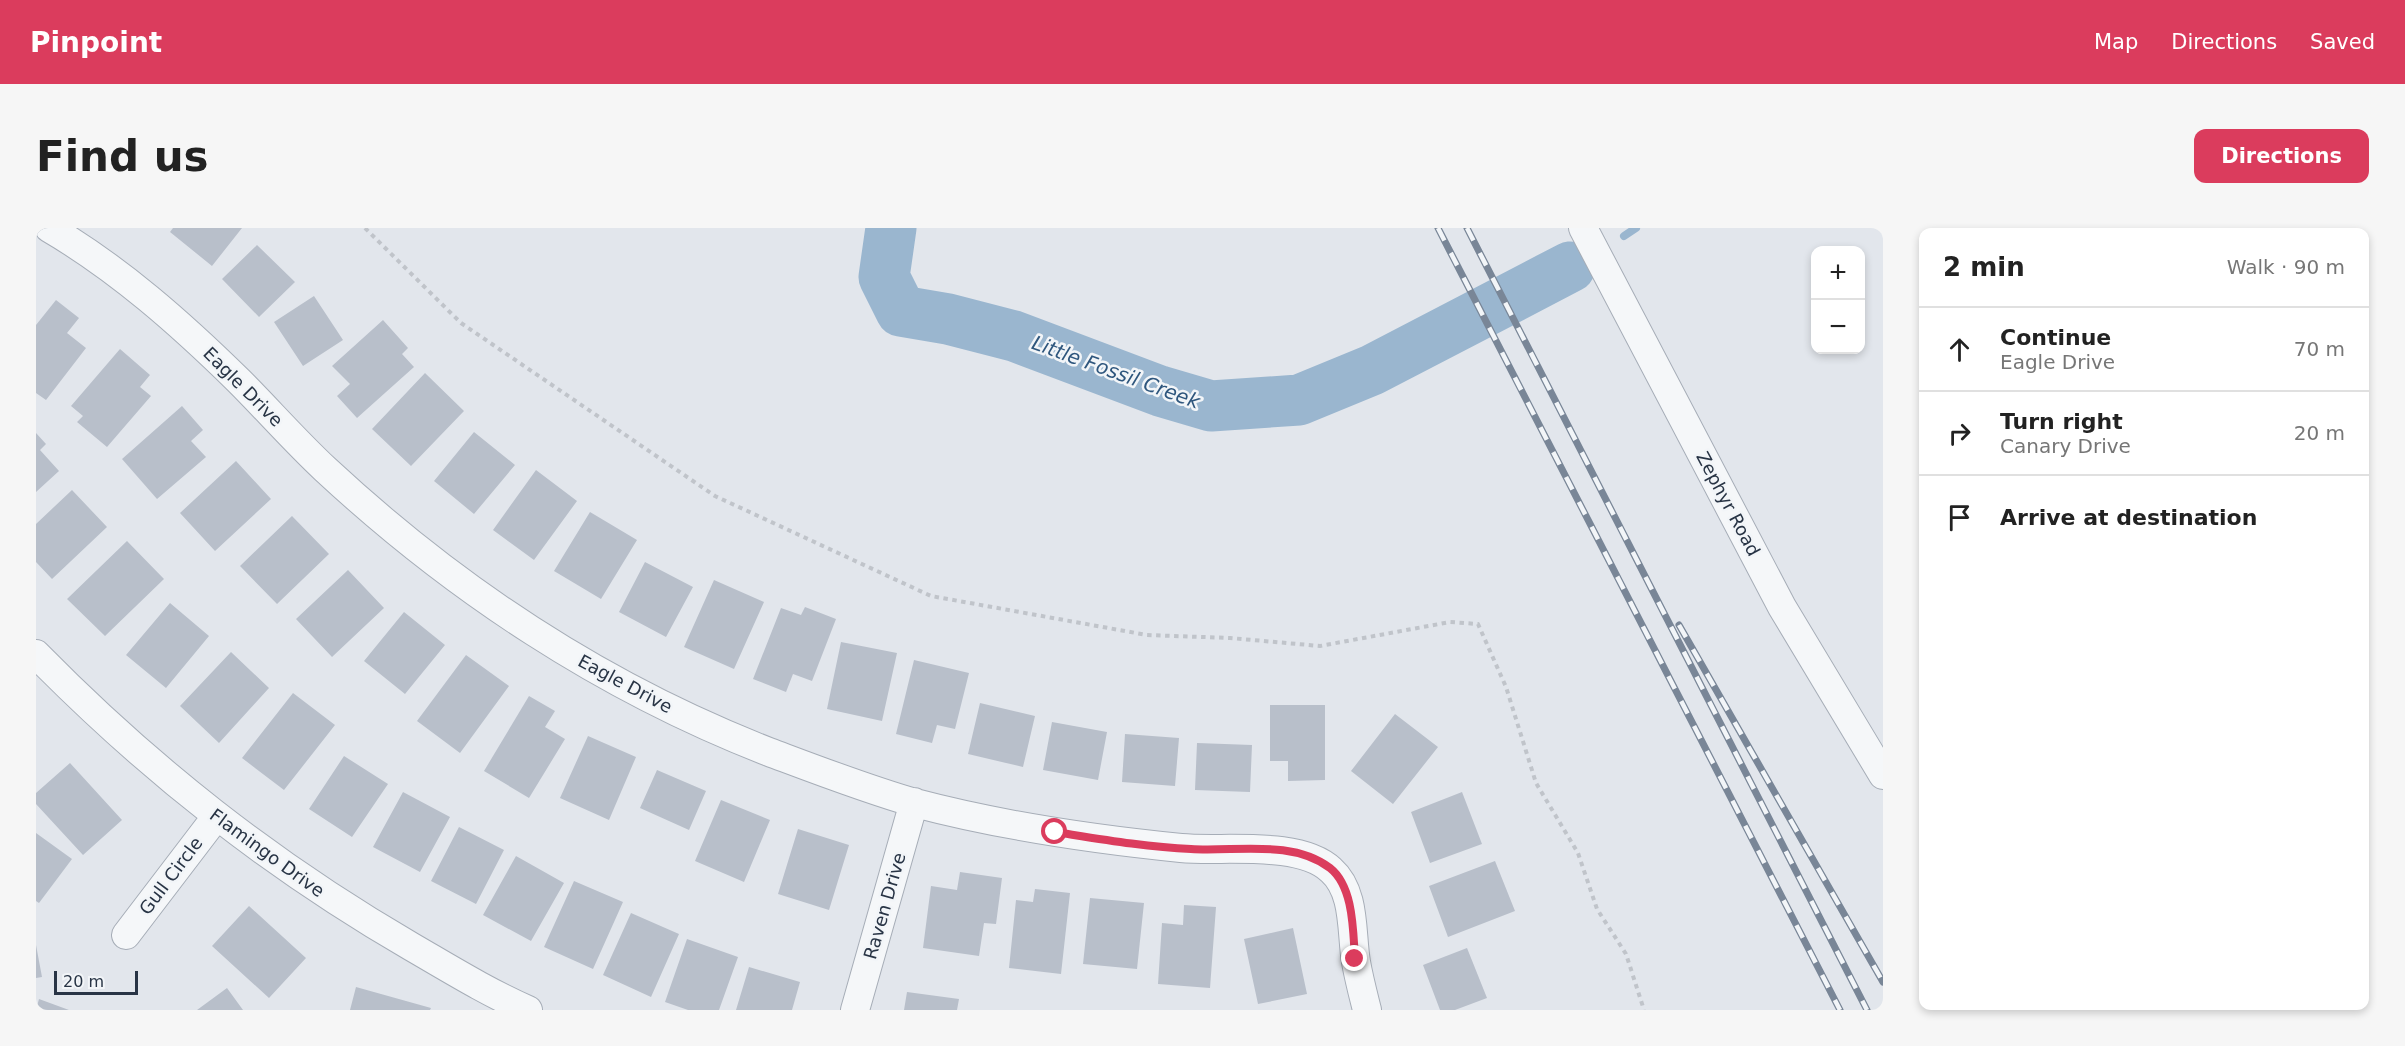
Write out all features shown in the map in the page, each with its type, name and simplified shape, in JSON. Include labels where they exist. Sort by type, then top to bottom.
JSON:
[{"type":"street","name":"Eagle Drive","points":[[49,228],[72,241],[162,309],[238,380],[322,466],[380,518],[484,598],[557,648],[696,721],[766,751],[914,802],[1055,832],[1123,842],[1192,849],[1263,849],[1298,853],[1331,869],[1345,891],[1353,925],[1355,959],[1368,1010]]},
{"type":"street","name":"Zephyr Road","points":[[1583,228],[1782,607],[1883,775]]},
{"type":"street","name":"Flamingo Drive","points":[[36,654],[152,765],[216,817],[351,912],[493,1003],[528,1010]]},
{"type":"street","name":"Raven Drive","points":[[855,1010],[914,802]]},
{"type":"street","name":"Gull Circle","points":[[126,935],[216,817]]},
{"type":"path","points":[[365,228],[461,322],[715,496],[931,596],[1147,635],[1230,638],[1320,646],[1450,622],[1478,624],[1506,687],[1536,783],[1578,853],[1596,909],[1626,954],[1644,1010]]},
{"type":"building","points":[[173,228],[242,228],[212,266],[170,232]]},
{"type":"building","points":[[257,245],[295,282],[259,317],[222,279]]},
{"type":"building","points":[[314,296],[343,340],[303,366],[274,322]]},
{"type":"building","points":[[56,300],[79,318],[67,333],[86,348],[46,400],[36,393],[36,325]]},
{"type":"building","points":[[383,320],[408,348],[402,354],[414,367],[357,418],[337,396],[350,384],[332,366]]},
{"type":"building","points":[[120,349],[150,375],[140,387],[151,396],[107,447],[77,422],[83,416],[71,406]]},
{"type":"building","points":[[425,373],[464,411],[411,466],[372,429]]},
{"type":"building","points":[[182,406],[203,430],[191,441],[206,457],[157,499],[122,459]]},
{"type":"building","points":[[474,432],[515,465],[474,514],[434,481]]},
{"type":"building","points":[[36,433],[46,444],[40,450],[59,471],[36,492]]},
{"type":"building","points":[[236,461],[271,499],[215,551],[180,513]]},
{"type":"building","points":[[536,470],[577,501],[534,560],[493,530]]},
{"type":"building","points":[[72,490],[107,527],[52,579],[36,562],[36,524]]},
{"type":"building","points":[[590,512],[637,540],[601,599],[554,571]]},
{"type":"building","points":[[292,516],[329,554],[277,604],[240,566]]},
{"type":"building","points":[[127,541],[164,579],[105,636],[67,599]]},
{"type":"building","points":[[645,562],[693,587],[666,637],[619,612]]},
{"type":"building","points":[[348,570],[384,608],[332,657],[296,619]]},
{"type":"building","points":[[714,580],[764,602],[734,669],[684,647]]},
{"type":"building","points":[[170,603],[209,636],[166,688],[126,655]]},
{"type":"building","points":[[805,607],[836,619],[812,681],[793,674],[786,692],[753,679],[781,608],[801,615]]},
{"type":"building","points":[[404,612],[445,645],[405,694],[364,661]]},
{"type":"building","points":[[841,642],[897,653],[882,721],[827,709]]},
{"type":"building","points":[[231,652],[269,688],[219,743],[180,706]]},
{"type":"building","points":[[466,655],[509,686],[460,753],[417,721]]},
{"type":"building","points":[[914,660],[969,673],[955,729],[937,725],[932,743],[896,734]]},
{"type":"building","points":[[293,693],[335,725],[284,790],[242,758]]},
{"type":"building","points":[[529,696],[555,711],[545,727],[565,739],[529,798],[484,771]]},
{"type":"building","points":[[980,703],[1035,716],[1023,767],[968,754]]},
{"type":"building","points":[[1270,705],[1325,705],[1325,780],[1288,781],[1288,761],[1270,761]]},
{"type":"building","points":[[1395,714],[1438,747],[1393,804],[1351,771]]},
{"type":"building","points":[[1052,722],[1107,732],[1098,780],[1043,770]]},
{"type":"building","points":[[1125,734],[1179,738],[1175,786],[1122,782]]},
{"type":"building","points":[[588,736],[636,757],[609,820],[560,798]]},
{"type":"building","points":[[1197,743],[1252,745],[1250,792],[1195,790]]},
{"type":"building","points":[[344,756],[388,784],[352,837],[309,809]]},
{"type":"building","points":[[70,763],[122,820],[83,855],[36,804],[36,793]]},
{"type":"building","points":[[657,770],[706,791],[689,830],[640,808]]},
{"type":"building","points":[[403,792],[450,817],[420,872],[373,847]]},
{"type":"building","points":[[1462,792],[1482,844],[1430,863],[1411,812]]},
{"type":"building","points":[[721,800],[770,820],[744,882],[695,861]]},
{"type":"building","points":[[459,827],[504,850],[476,904],[431,881]]},
{"type":"building","points":[[798,829],[849,845],[829,910],[778,894]]},
{"type":"building","points":[[36,833],[72,859],[39,903],[36,901]]},
{"type":"building","points":[[516,856],[564,883],[531,941],[483,915]]},
{"type":"building","points":[[1495,861],[1515,911],[1448,937],[1429,886]]},
{"type":"building","points":[[960,872],[1002,878],[996,924],[984,923],[979,956],[923,948],[931,886],[957,890]]},
{"type":"building","points":[[574,881],[623,902],[593,969],[544,947]]},
{"type":"building","points":[[1035,889],[1070,893],[1061,974],[1009,968],[1016,900],[1033,902]]},
{"type":"building","points":[[1090,898],[1144,903],[1137,969],[1083,964]]},
{"type":"building","points":[[1184,905],[1216,907],[1210,988],[1158,984],[1162,923],[1183,925]]},
{"type":"building","points":[[249,906],[306,958],[269,998],[212,946]]},
{"type":"building","points":[[631,913],[679,934],[651,997],[603,975]]},
{"type":"building","points":[[1293,928],[1307,994],[1258,1004],[1244,939]]},
{"type":"building","points":[[687,939],[738,957],[719,1010],[688,1010],[665,1002]]},
{"type":"building","points":[[36,945],[42,977],[36,978]]},
{"type":"building","points":[[1467,948],[1487,998],[1455,1010],[1440,1010],[1423,965]]},
{"type":"building","points":[[749,967],[800,982],[792,1010],[736,1010]]},
{"type":"building","points":[[356,987],[431,1008],[430,1010],[350,1010]]},
{"type":"building","points":[[227,988],[243,1010],[197,1010]]},
{"type":"building","points":[[907,992],[959,999],[957,1010],[904,1010]]},
{"type":"building","points":[[39,999],[69,1010],[36,1010]]},
{"type":"waterway","name":"Little Fossil Creek","points":[[891,228],[884,277],[901,311],[948,319],[1014,336],[1160,391],[1211,406],[1299,400],[1372,370],[1570,267]]},
{"type":"waterway","name":"Little Fossil Creek","points":[[1624,236],[1636,228]]},
{"type":"railway","points":[[1438,228],[1840,1010]]},
{"type":"railway","points":[[1467,228],[1867,1010]]},
{"type":"railway","points":[[1679,625],[1883,982]]},
{"type":"route","points":[[1055,832],[1192,849],[1263,849],[1298,853],[1331,869],[1345,891],[1353,925],[1355,959]]}]
